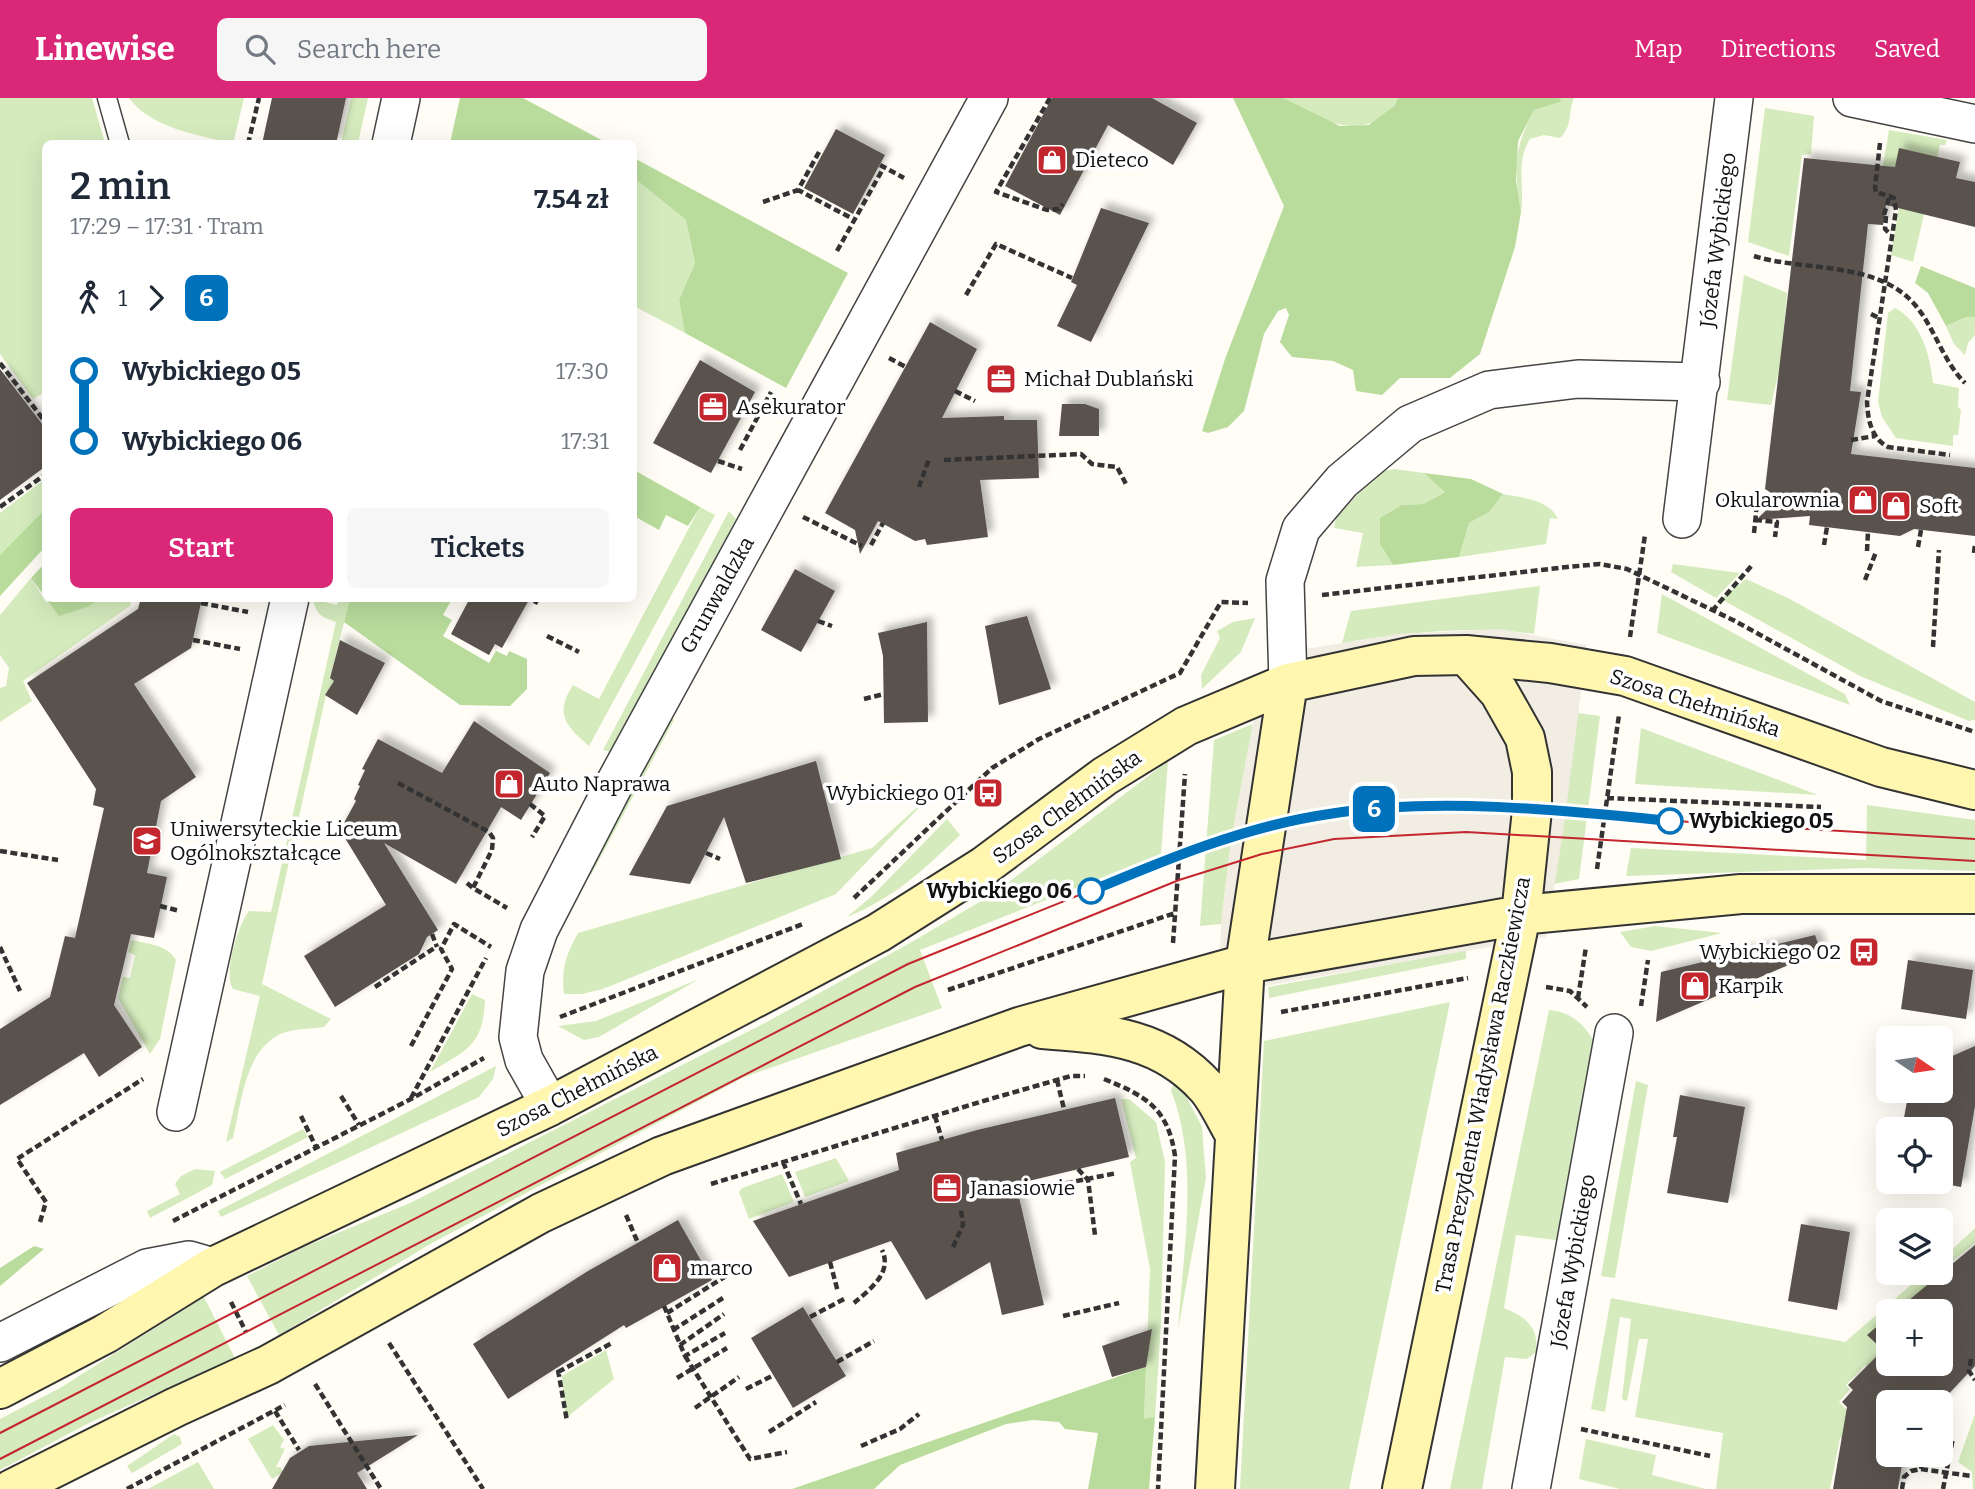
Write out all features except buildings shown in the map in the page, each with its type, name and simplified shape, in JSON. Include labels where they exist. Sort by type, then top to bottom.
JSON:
[{"type":"main road","name":"Szosa Chełmińska","points":[[0,1390],[105,1334],[213,1267],[550,1106],[878,933],[984,866],[1105,776],[1186,726],[1288,683],[1414,656],[1466,655],[1550,663],[1625,676],[1881,767],[1975,790]]},
{"type":"main road","name":"Trasa Prezydenta Władysława Raczkiewicza","points":[[1402,1489],[1521,915],[1532,810],[1532,772],[1525,738],[1499,692],[1466,655]]},
{"type":"main road","points":[[1215,1489],[1245,964],[1288,683]]},
{"type":"main road","points":[[12,1489],[42,1480],[268,1365],[541,1213],[662,1156],[1019,1027],[1245,964],[1521,915],[1592,906],[1741,894],[1975,894]]},
{"type":"main road","points":[[1019,1027],[1116,1035],[1164,1053],[1207,1087],[1234,1133]]},
{"type":"street","points":[[392,140],[401,98]]},
{"type":"street","name":"Grunwaldzka","points":[[550,1106],[524,1060],[518,1037],[525,971],[539,930],[617,779],[989,98]]},
{"type":"street","name":"Józefa Wybickiego","points":[[1682,519],[1734,98]]},
{"type":"street","points":[[1852,98],[1975,124]]},
{"type":"street","points":[[1288,683],[1285,580],[1301,528],[1342,481],[1410,424],[1489,390],[1578,379],[1701,382]]},
{"type":"street","points":[[176,1112],[289,602]]},
{"type":"street","name":"Józefa Wybickiego","points":[[1531,1489],[1614,1033]]},
{"type":"street","points":[[0,1343],[146,1268],[189,1260],[213,1267]]},
{"type":"lane","points":[[107,98],[119,140]]},
{"type":"path","points":[[249,140],[259,98]]},
{"type":"path","points":[[1050,98],[996,192],[1047,210],[1059,209],[1063,204]]},
{"type":"path","points":[[1010,140],[1023,147]]},
{"type":"path","points":[[763,202],[798,190],[819,152]]},
{"type":"path","points":[[837,251],[882,166],[901,176]]},
{"type":"path","points":[[1877,170],[1876,192],[1890,194],[1896,202],[1896,210],[1890,234],[1867,402],[1870,426],[1875,436],[1888,447],[1950,455]]},
{"type":"path","points":[[798,190],[855,220]]},
{"type":"path","points":[[1890,194],[1885,216],[1885,229],[1890,234]]},
{"type":"path","points":[[966,295],[996,244],[1072,278]]},
{"type":"path","points":[[1748,254],[1779,264],[1859,274],[1883,281],[1915,305],[1965,383]]},
{"type":"path","points":[[1871,314],[1879,318]]},
{"type":"path","points":[[890,359],[906,367]]},
{"type":"path","points":[[0,363],[42,419]]},
{"type":"path","points":[[955,391],[975,401]]},
{"type":"path","points":[[748,454],[738,449],[771,392]]},
{"type":"path","points":[[1860,402],[1867,402]]},
{"type":"path","points":[[1851,440],[1875,436]]},
{"type":"path","points":[[944,460],[1081,454],[1091,464],[1117,467],[1126,484]]},
{"type":"path","points":[[919,487],[929,458]]},
{"type":"path","points":[[718,461],[746,471]]},
{"type":"path","points":[[0,507],[42,477]]},
{"type":"path","points":[[1719,498],[1767,505]]},
{"type":"path","points":[[1754,533],[1757,504]]},
{"type":"path","points":[[803,517],[862,546]]},
{"type":"path","points":[[1755,520],[1777,522],[1775,537]]},
{"type":"path","points":[[871,545],[883,523]]},
{"type":"path","points":[[1578,998],[1647,526]]},
{"type":"path","points":[[1824,545],[1827,527]]},
{"type":"path","points":[[1919,547],[1921,530]]},
{"type":"path","points":[[1867,551],[1868,531]]},
{"type":"path","points":[[1974,553],[1975,544]]},
{"type":"path","points":[[1933,647],[1939,550]]},
{"type":"path","points":[[1866,580],[1876,552]]},
{"type":"path","points":[[1712,611],[1753,564]]},
{"type":"path","points":[[201,603],[250,612]]},
{"type":"path","points":[[818,621],[832,626]]},
{"type":"path","points":[[547,636],[579,652]]},
{"type":"path","points":[[193,640],[242,649]]},
{"type":"path","points":[[864,699],[884,694]]},
{"type":"path","points":[[1174,983],[1175,913],[1181,853],[1186,726]]},
{"type":"path","points":[[398,783],[489,832],[493,838],[492,850],[473,888]]},
{"type":"path","points":[[1607,798],[1821,807]]},
{"type":"path","points":[[530,804],[545,816],[532,838]]},
{"type":"path","points":[[0,851],[58,860]]},
{"type":"path","points":[[706,853],[720,859]]},
{"type":"path","points":[[467,883],[504,906]]},
{"type":"path","points":[[948,990],[1175,913]]},
{"type":"path","points":[[375,987],[439,948],[454,924],[491,947],[411,1099]]},
{"type":"path","points":[[411,1046],[452,969],[432,934]]},
{"type":"path","points":[[0,947],[20,991]]},
{"type":"path","points":[[1241,1020],[1464,977],[1570,991]]},
{"type":"path","points":[[40,1222],[46,1202],[17,1159],[153,1073]]},
{"type":"path","points":[[707,1185],[1071,1076],[1097,1076],[1136,1092],[1164,1116],[1172,1136],[1175,1156],[1158,1489]]},
{"type":"path","points":[[1058,1080],[1064,1110]]},
{"type":"path","points":[[341,1096],[359,1125]]},
{"type":"path","points":[[301,1116],[316,1147]]},
{"type":"path","points":[[936,1116],[942,1140]]},
{"type":"path","points":[[783,1162],[801,1204]]},
{"type":"path","points":[[1078,1169],[1088,1180],[1096,1235]]},
{"type":"path","points":[[1014,1183],[1047,1186],[1116,1173]]},
{"type":"path","points":[[615,1220],[636,1210]]},
{"type":"path","points":[[953,1247],[963,1225],[961,1210]]},
{"type":"path","points":[[626,1214],[638,1243]]},
{"type":"path","points":[[854,1303],[878,1282],[884,1266],[882,1250]]},
{"type":"path","points":[[830,1262],[838,1292]]},
{"type":"path","points":[[667,1313],[726,1276]]},
{"type":"path","points":[[673,1330],[723,1298]]},
{"type":"path","points":[[810,1317],[846,1298]]},
{"type":"path","points":[[230,1300],[246,1332]]},
{"type":"path","points":[[1063,1316],[1119,1303]]},
{"type":"path","points":[[664,1306],[685,1356],[750,1459],[787,1452]]},
{"type":"path","points":[[680,1345],[724,1314]]},
{"type":"path","points":[[685,1356],[725,1333]]},
{"type":"path","points":[[379,1348],[401,1336]]},
{"type":"path","points":[[837,1362],[874,1341]]},
{"type":"path","points":[[389,1343],[484,1489]]},
{"type":"path","points":[[567,1421],[558,1370],[612,1343]]},
{"type":"path","points":[[677,1378],[727,1348]]},
{"type":"path","points":[[1971,1359],[1969,1371],[1975,1380]]},
{"type":"path","points":[[746,1389],[774,1375]]},
{"type":"path","points":[[695,1408],[739,1377]]},
{"type":"path","points":[[306,1390],[327,1378]]},
{"type":"path","points":[[315,1384],[381,1489]]},
{"type":"path","points":[[769,1432],[816,1402]]},
{"type":"path","points":[[127,1489],[229,1432],[288,1403]]},
{"type":"path","points":[[275,1411],[299,1450]]},
{"type":"path","points":[[861,1446],[900,1429],[919,1414]]},
{"type":"path","points":[[1580,1429],[1710,1456]]},
{"type":"path","points":[[1942,1489],[1946,1467]]},
{"type":"path","points":[[1902,1489],[1904,1477],[1911,1471],[1921,1469],[1971,1476]]},
{"type":"path","points":[[138,1483],[142,1489]]},
{"type":"green space","points":[[0,98],[92,98],[104,140],[42,140],[42,394],[33,399],[0,354]]},
{"type":"green space","points":[[129,98],[244,98],[234,140],[217,140],[176,129],[150,117]]},
{"type":"green space","points":[[351,98],[368,98],[359,140],[342,140]]},
{"type":"green space","points":[[460,98],[523,98],[601,140],[451,140]]},
{"type":"green space","points":[[1233,98],[1283,98],[1340,126],[1369,125],[1394,106],[1398,98],[1561,98],[1560,102],[1534,110],[1518,141],[1516,180],[1521,212],[1515,247],[1480,354],[1450,378],[1400,378],[1382,395],[1356,391],[1353,370],[1333,361],[1292,357],[1280,342],[1289,315],[1286,308],[1278,311],[1264,334],[1244,411],[1228,427],[1208,433],[1202,431],[1225,359],[1284,206]]},
{"type":"green space","points":[[1283,98],[1398,98],[1387,113],[1374,122],[1360,126],[1328,121]]},
{"type":"green space","points":[[1561,98],[1574,98],[1569,124],[1564,133],[1560,138],[1544,135],[1530,139],[1525,148],[1521,212],[1516,171],[1522,137],[1534,110],[1559,102]]},
{"type":"green space","points":[[1765,108],[1814,116],[1811,154],[1802,155],[1789,256],[1748,242]]},
{"type":"green space","points":[[1889,130],[1947,140],[1945,145],[1940,145],[1913,262],[1891,255],[1902,189],[1882,171]]},
{"type":"green space","points":[[637,160],[848,273],[786,388],[685,333],[679,300],[695,263],[686,220],[637,180]]},
{"type":"green space","points":[[637,180],[686,220],[695,263],[679,300],[685,333],[637,308]]},
{"type":"green space","points":[[1921,266],[1975,288],[1975,317],[1967,317],[1946,326],[1928,293],[1915,283]]},
{"type":"green space","points":[[1744,275],[1787,293],[1781,362],[1786,371],[1779,371],[1771,405],[1727,400]]},
{"type":"green space","points":[[1895,308],[1912,322],[1918,331],[1927,351],[1933,383],[1959,388],[1958,407],[1961,410],[1958,435],[1953,435],[1953,446],[1896,438],[1882,417],[1878,402],[1888,313]]},
{"type":"green space","points":[[1975,317],[1975,335],[1968,343],[1965,355],[1954,344],[1946,326]]},
{"type":"green space","points":[[1394,469],[1424,473],[1446,491],[1423,504],[1402,505],[1380,544],[1393,565],[1356,567],[1363,533],[1334,528],[1336,518],[1378,472]]},
{"type":"green space","points":[[637,472],[700,507],[688,526],[666,515],[659,530],[637,518]]},
{"type":"green space","points":[[1424,473],[1471,479],[1503,494],[1489,512],[1469,523],[1459,557],[1393,565],[1380,544],[1380,518],[1402,505],[1423,504],[1445,492]]},
{"type":"green space","points":[[42,481],[42,512],[0,555],[0,513]]},
{"type":"green space","points":[[1503,494],[1542,503],[1554,512],[1558,519],[1550,518],[1546,544],[1459,557],[1469,523],[1489,512]]},
{"type":"green space","points":[[700,507],[715,515],[589,746],[565,719],[564,704],[567,695],[573,685],[599,699]]},
{"type":"green space","points":[[729,511],[736,519],[612,752],[603,750]]},
{"type":"green space","points":[[42,512],[42,550],[0,596],[0,555]]},
{"type":"green space","points":[[1673,564],[1740,573],[1716,598],[1671,572]]},
{"type":"green space","points":[[42,566],[42,593],[31,578]]},
{"type":"green space","points":[[31,578],[42,596],[42,602],[90,606],[95,602],[131,602],[130,606],[23,681],[32,701],[0,722],[0,688],[6,686],[9,668],[0,655],[0,615]]},
{"type":"green space","points":[[1746,579],[1788,598],[1975,702],[1975,720],[1969,721],[1860,676],[1721,599]]},
{"type":"green space","points":[[1540,586],[1534,634],[1486,630],[1438,631],[1342,643],[1351,611]]},
{"type":"green space","points":[[1662,594],[1845,694],[1850,705],[1657,633]]},
{"type":"green space","points":[[49,602],[95,602],[90,606],[59,616]]},
{"type":"green space","points":[[314,602],[337,605],[338,602],[349,602],[330,677],[334,681],[326,695],[262,984],[331,1019],[324,1027],[280,1034],[265,1046],[250,1069],[233,1138],[226,1142],[260,996],[233,989],[230,973],[233,950],[240,927],[249,911],[271,912],[336,622],[320,615]]},
{"type":"green space","points":[[349,602],[450,602],[443,615],[452,620],[443,636],[489,663],[496,651],[507,656],[509,651],[527,659],[527,689],[510,706],[460,705],[344,622]]},
{"type":"green space","points":[[1255,618],[1241,652],[1202,689],[1201,675],[1220,638],[1217,631],[1233,622]]},
{"type":"green space","points":[[1578,713],[1600,716],[1579,879],[1554,884]]},
{"type":"green space","points":[[670,715],[674,720],[591,875],[587,872]]},
{"type":"green space","points":[[1253,724],[1231,841],[1221,924],[1200,926],[1214,740]]},
{"type":"green space","points":[[1641,728],[1818,795],[1635,784]]},
{"type":"green space","points":[[1168,761],[1161,854],[920,950],[942,1008],[744,1077],[432,1243],[279,1335],[247,1276],[304,1247],[410,1203],[765,1023],[910,943],[993,894]]},
{"type":"green space","points":[[934,792],[836,894],[603,989],[582,994],[564,994],[565,962],[578,933],[872,848]]},
{"type":"green space","points":[[1867,805],[1975,820],[1975,871],[1864,868],[1626,876],[1631,848],[1866,860]]},
{"type":"green space","points":[[947,819],[960,835],[894,892],[847,917],[872,896]]},
{"type":"green space","points":[[1655,926],[1722,933],[1651,951],[1631,947],[1620,932]]},
{"type":"green space","points":[[131,940],[162,948],[176,960],[160,1039],[150,1054],[118,998],[123,977],[130,978],[135,955],[128,952]]},
{"type":"green space","points":[[1466,950],[1466,959],[1269,998],[1268,987]]},
{"type":"green space","points":[[699,979],[599,1037],[584,1040],[558,1026],[596,1021]]},
{"type":"green space","points":[[472,994],[485,1000],[481,1028],[471,1045],[463,1052],[430,1072]]},
{"type":"green space","points":[[1450,1002],[1349,1489],[1240,1489],[1264,1041]]},
{"type":"green space","points":[[1549,1010],[1571,1016],[1595,1043],[1562,1236],[1555,1240],[1516,1235],[1504,1308],[1524,1319],[1533,1329],[1536,1352],[1527,1359],[1505,1357],[1482,1489],[1450,1489]]},
{"type":"green space","points":[[496,1066],[493,1079],[479,1097],[221,1217],[218,1211]]},
{"type":"green space","points":[[1636,1081],[1648,1085],[1615,1278],[1601,1276]]},
{"type":"green space","points":[[1174,1084],[1181,1086],[1202,1127],[1206,1178],[1178,1330],[1186,1239],[1187,1178],[1180,1119],[1171,1090]]},
{"type":"green space","points":[[1121,1099],[1129,1099],[1156,1122],[1165,1162],[1161,1323],[1155,1417],[1144,1420],[1150,1269],[1130,1162],[1136,1158]]},
{"type":"green space","points":[[303,1129],[308,1137],[225,1179],[220,1172]]},
{"type":"green space","points":[[836,1158],[849,1181],[805,1197],[795,1172]]},
{"type":"green space","points":[[195,1169],[215,1171],[212,1185],[150,1218],[147,1211],[180,1194],[175,1184],[181,1176]]},
{"type":"green space","points":[[782,1174],[794,1202],[749,1219],[739,1192],[742,1188]]},
{"type":"green space","points":[[1975,1228],[1975,1243],[1953,1260],[1953,1249]]},
{"type":"green space","points":[[34,1246],[44,1249],[0,1286],[0,1268]]},
{"type":"green space","points":[[1911,1285],[1935,1285],[1919,1299],[1895,1299]]},
{"type":"green space","points":[[204,1297],[235,1358],[89,1423],[0,1470],[0,1419],[60,1388]]},
{"type":"green space","points":[[1611,1298],[1845,1342],[1876,1315],[1876,1375],[1865,1365],[1846,1385],[1850,1389],[1839,1402],[1858,1421],[1848,1439],[1840,1438],[1830,1489],[1716,1489],[1723,1433],[1635,1417],[1648,1339],[1639,1339],[1627,1401],[1622,1399],[1631,1319],[1620,1317],[1605,1412],[1591,1409]]},
{"type":"green space","points":[[606,1350],[614,1379],[565,1419],[562,1376]]},
{"type":"green space","points":[[1146,1367],[1144,1419],[1155,1417],[1149,1489],[1088,1489],[1098,1433],[1065,1429],[1059,1422],[1033,1420],[1006,1424],[900,1465],[874,1489],[792,1489]]},
{"type":"green space","points":[[1975,1414],[1973,1489],[1972,1472],[1958,1462]]},
{"type":"green space","points":[[273,1425],[284,1440],[280,1447],[285,1449],[276,1467],[280,1467],[283,1472],[272,1479],[248,1439]]},
{"type":"green space","points":[[174,1434],[180,1437],[182,1444],[132,1473],[127,1466]]},
{"type":"green space","points":[[1586,1439],[1656,1455],[1652,1475],[1706,1489],[1620,1489],[1579,1479]]},
{"type":"green space","points":[[198,1462],[214,1489],[148,1489]]},
{"type":"shaded area","points":[[1500,629],[1587,645],[1563,833],[1546,937],[1219,994],[1221,924],[1231,841],[1253,724],[1275,654],[1398,634]]},
{"type":"tram line","name":"6","points":[[1091,891],[1181,853],[1266,827],[1328,814],[1372,809],[1457,807],[1605,814],[1670,821]]},
{"type":"tram line","points":[[0,1433],[908,964],[1181,854],[1266,827],[1328,814],[1457,808],[1975,839]]},
{"type":"tram line","points":[[0,1459],[915,987],[1179,880],[1262,854],[1334,839],[1466,832],[1975,861]]},
{"type":"place","name":"Dieteco","points":[[1052,160]]},
{"type":"place","name":"Michał Dublański","points":[[1001,379]]},
{"type":"place","name":"Asekurator","points":[[713,407]]},
{"type":"place","name":"Okularownia","points":[[1863,500]]},
{"type":"place","name":"Soft","points":[[1896,506]]},
{"type":"place","name":"Auto Naprawa","points":[[509,784]]},
{"type":"place","name":"Wybickiego 01","points":[[988,793]]},
{"type":"place","name":"Wybickiego 05","points":[[1670,821]]},
{"type":"place","name":"Uniwersyteckie Liceum Ogólnokształcące","points":[[147,841]]},
{"type":"place","name":"Wybickiego 06","points":[[1091,891]]},
{"type":"place","name":"Wybickiego 02","points":[[1864,952]]},
{"type":"place","name":"Karpik","points":[[1695,986]]},
{"type":"place","name":"Janasiowie","points":[[947,1188]]},
{"type":"place","name":"marco","points":[[667,1268]]}]
